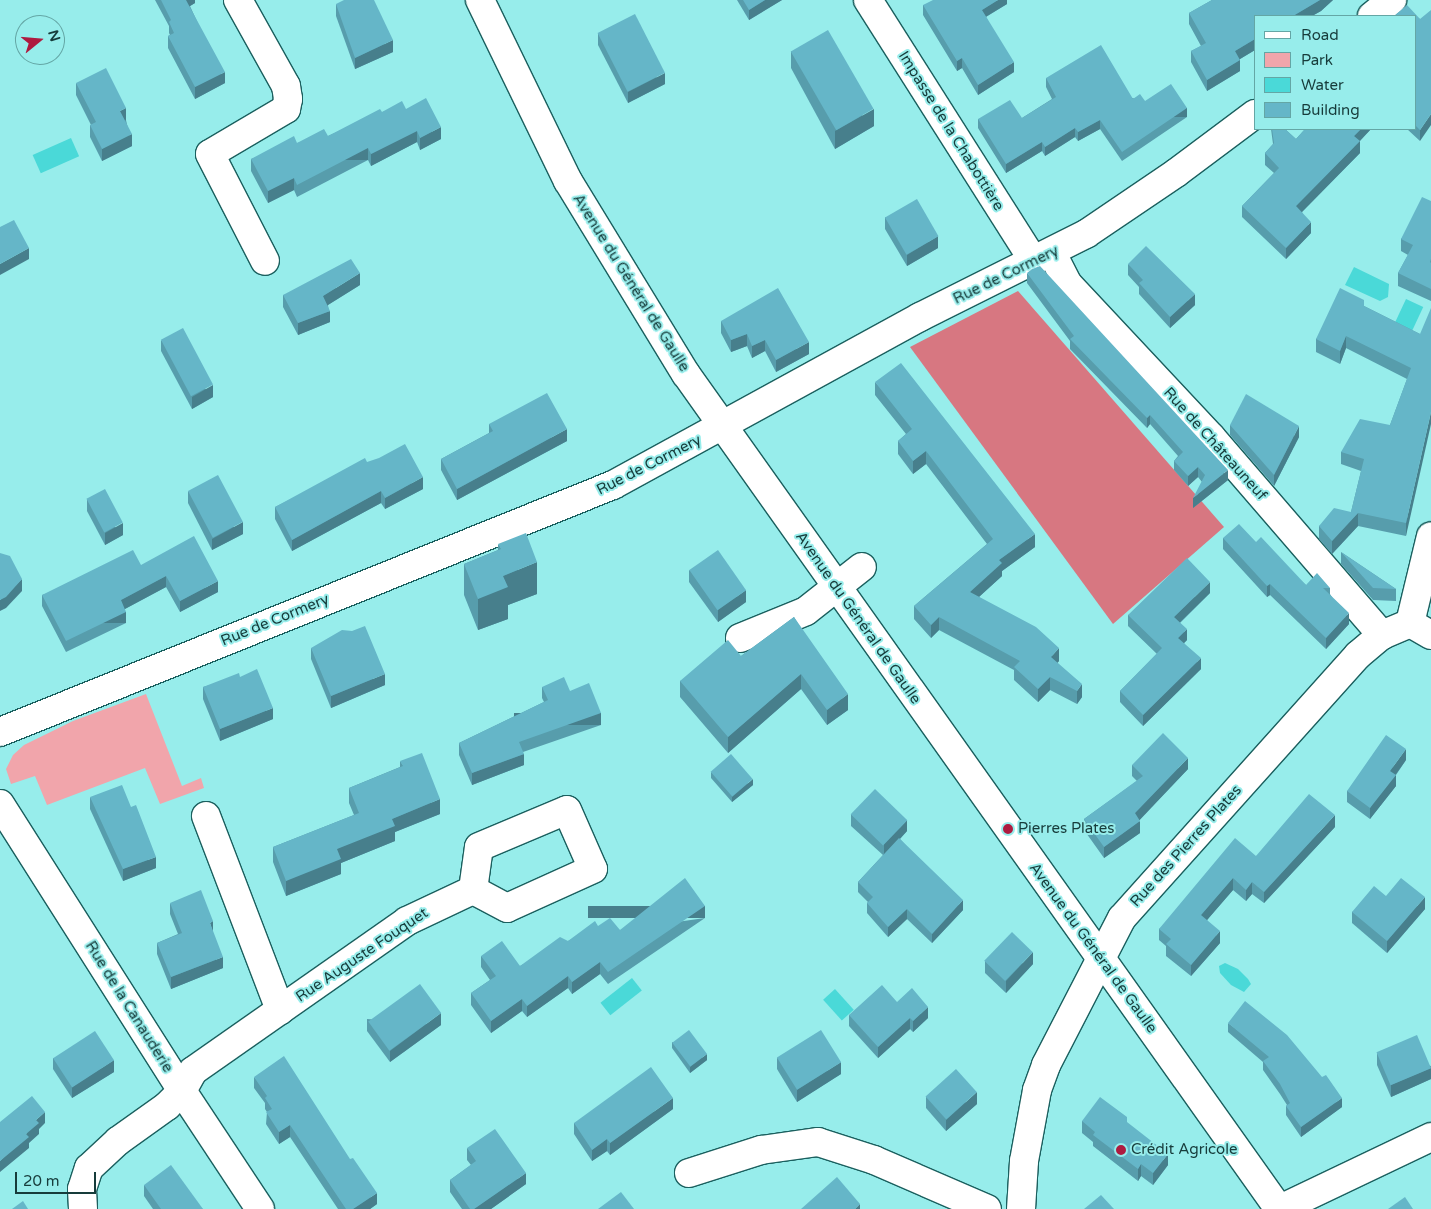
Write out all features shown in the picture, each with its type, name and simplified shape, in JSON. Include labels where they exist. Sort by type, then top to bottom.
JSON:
[{"type":"street","points":[[238,0],[286,86],[288,99],[286,109],[210,154],[265,261]]},
{"type":"street","name":"Avenue du Général de Gaulle","points":[[480,0],[568,181],[722,427],[1280,1209]]},
{"type":"street","name":"Impasse de la Chabottière","points":[[868,0],[1043,258]]},
{"type":"street","points":[[1373,15],[1392,0]]},
{"type":"street","name":"Rue de Cormery","points":[[0,732],[613,485],[920,318],[1043,258],[1128,207],[1254,115]]},
{"type":"street","name":"Rue de Châteauneuf","points":[[1043,258],[1211,437],[1382,635]]},
{"type":"street","name":"Rue des Pierres Plates","points":[[1021,1209],[1024,1161],[1037,1090],[1057,1038],[1074,1013],[1127,912],[1358,655],[1382,635],[1420,629],[1431,536]]},
{"type":"street","points":[[740,638],[806,611],[862,567]]},
{"type":"street","name":"Rue de la Canauderie","points":[[0,804],[182,1091],[260,1209]]},
{"type":"street","name":"Rue Auguste Fouquet","points":[[206,816],[280,1010]]},
{"type":"street","name":"Rue Auguste Fouquet","points":[[83,1209],[84,1177],[94,1161],[182,1091],[194,1071],[408,921],[472,890]]},
{"type":"street","points":[[1280,1209],[1431,1137]]},
{"type":"street","points":[[689,1173],[761,1150],[818,1142],[874,1160],[987,1209]]},
{"type":"green space","points":[[146,694],[182,786],[201,778],[204,788],[160,804],[145,768],[47,805],[35,776],[11,784],[6,769],[13,755],[24,745],[73,721]]},
{"type":"shaded area","points":[[1018,291],[1224,527],[1113,624],[910,347]]},
{"type":"water","points":[[71,138],[79,156],[41,173],[33,155]]},
{"type":"water","points":[[1354,267],[1389,284],[1388,297],[1380,301],[1345,285]]},
{"type":"water","points":[[1406,299],[1423,307],[1408,341],[1390,333]]},
{"type":"water","points":[[1225,963],[1238,969],[1248,979],[1251,984],[1244,992],[1231,985],[1220,973],[1219,966]]},
{"type":"water","points":[[632,978],[642,991],[610,1015],[600,1003]]},
{"type":"water","points":[[835,989],[854,1010],[842,1021],[823,1000]]},
{"type":"building","points":[[161,0],[186,0],[225,72],[195,87],[168,36],[174,33],[169,22],[171,20]]},
{"type":"building","points":[[344,0],[374,0],[393,40],[355,58],[336,4]]},
{"type":"building","points":[[743,0],[765,0],[749,10]]},
{"type":"building","points":[[933,0],[998,0],[982,10],[1014,62],[978,85],[962,58],[957,61],[923,5]]},
{"type":"building","points":[[1212,0],[1320,0],[1295,15],[1254,15],[1254,40],[1235,51],[1240,60],[1207,80],[1191,51],[1206,43],[1189,13]]},
{"type":"building","points":[[1407,5],[1420,19],[1431,10],[1431,114],[1420,130],[1416,126],[1416,15],[1395,15]]},
{"type":"building","points":[[635,14],[665,73],[628,92],[598,33]]},
{"type":"building","points":[[828,30],[874,109],[836,130],[791,52]]},
{"type":"building","points":[[1101,45],[1133,99],[1140,94],[1145,101],[1171,84],[1187,108],[1122,152],[1100,120],[1078,132],[1075,128],[1045,147],[1042,142],[1006,164],[978,119],[1010,100],[1022,118],[1056,97],[1046,78]]},
{"type":"building","points":[[106,68],[126,108],[120,111],[132,134],[102,149],[90,125],[96,122],[76,83]]},
{"type":"building","points":[[426,98],[441,127],[420,138],[417,131],[371,154],[368,148],[297,185],[294,178],[268,191],[251,159],[294,136],[297,143],[324,129],[328,136],[380,109],[382,112],[402,101],[406,109]]},
{"type":"building","points":[[1272,130],[1286,130],[1296,139],[1304,130],[1360,130],[1354,136],[1360,141],[1296,206],[1311,222],[1286,248],[1242,206],[1279,168],[1265,153],[1274,143]]},
{"type":"building","points":[[1422,197],[1431,201],[1431,289],[1398,273],[1413,245],[1401,239]]},
{"type":"building","points":[[917,199],[938,236],[906,255],[885,218]]},
{"type":"building","points":[[14,220],[29,248],[0,264],[0,227]]},
{"type":"building","points":[[1146,246],[1195,294],[1170,317],[1139,283],[1143,280],[1128,264]]},
{"type":"building","points":[[351,259],[360,273],[323,296],[330,311],[298,323],[283,295]]},
{"type":"building","points":[[1040,266],[1228,470],[1193,498],[1205,475],[1198,467],[1188,476],[1174,461],[1183,452],[1150,415],[1147,418],[1070,339],[1074,336],[1027,273]]},
{"type":"building","points":[[778,288],[809,342],[776,360],[765,340],[752,346],[747,334],[731,340],[721,321]]},
{"type":"building","points":[[1340,288],[1364,300],[1364,306],[1420,334],[1431,308],[1431,412],[1406,523],[1358,513],[1332,541],[1319,526],[1334,508],[1351,512],[1364,459],[1341,452],[1360,419],[1390,425],[1411,368],[1346,336],[1340,351],[1316,339]]},
{"type":"building","points":[[183,328],[213,385],[191,396],[161,340]]},
{"type":"building","points":[[901,363],[1035,534],[999,560],[1002,563],[970,592],[1036,627],[1059,648],[1051,657],[1082,684],[1077,691],[1050,677],[1038,689],[1014,667],[1020,661],[939,617],[931,625],[914,606],[993,539],[926,451],[913,461],[898,441],[912,429],[875,382]]},
{"type":"building","points":[[547,393],[567,429],[457,489],[441,459],[493,431],[489,424]]},
{"type":"building","points":[[1246,394],[1299,426],[1274,475],[1230,425]]},
{"type":"building","points":[[405,444],[423,477],[385,498],[381,491],[292,540],[275,507],[365,458],[367,462],[379,458]]},
{"type":"building","points":[[218,475],[243,522],[213,538],[188,491]]},
{"type":"building","points":[[105,489],[123,523],[104,532],[86,499]]},
{"type":"building","points":[[1239,524],[1256,542],[1261,537],[1306,585],[1317,573],[1330,588],[1323,588],[1349,613],[1326,638],[1270,584],[1267,586],[1223,538]]},
{"type":"building","points":[[526,533],[537,562],[503,576],[508,587],[478,599],[464,564],[501,549],[498,544]]},
{"type":"building","points":[[194,536],[218,581],[180,601],[166,576],[121,600],[126,612],[66,641],[42,595],[133,550],[141,565]]},
{"type":"building","points":[[718,550],[746,590],[717,610],[689,570]]},
{"type":"building","points":[[1341,552],[1396,589],[1373,588]]},
{"type":"building","points":[[0,553],[10,556],[22,579],[6,597],[0,600]]},
{"type":"building","points":[[1187,558],[1210,582],[1174,617],[1187,629],[1178,638],[1201,658],[1143,715],[1120,691],[1162,648],[1128,615]]},
{"type":"building","points":[[794,617],[848,694],[827,710],[801,674],[728,737],[680,681],[728,640],[741,656]]},
{"type":"building","points":[[365,626],[385,674],[331,696],[311,648],[342,630],[352,631]]},
{"type":"building","points":[[257,669],[273,708],[220,729],[203,687],[239,673],[240,677]]},
{"type":"building","points":[[564,677],[570,691],[589,683],[601,713],[519,742],[524,754],[472,773],[459,743],[548,700],[542,687]]},
{"type":"building","points":[[1163,733],[1188,758],[1135,813],[1140,821],[1104,847],[1084,819],[1143,776],[1132,765]]},
{"type":"building","points":[[1386,735],[1406,749],[1390,771],[1396,775],[1370,808],[1347,791]]},
{"type":"building","points":[[422,753],[440,799],[392,819],[395,826],[337,849],[341,859],[286,881],[273,847],[359,813],[349,788],[403,766],[400,761]]},
{"type":"building","points":[[731,754],[753,779],[732,797],[711,772]]},
{"type":"building","points":[[122,785],[131,807],[136,805],[156,857],[123,869],[90,797]]},
{"type":"building","points":[[875,789],[907,820],[883,845],[851,814]]},
{"type":"building","points":[[1309,794],[1335,815],[1264,892],[1252,882],[1246,890],[1233,878],[1201,915],[1220,931],[1191,965],[1166,944],[1171,939],[1159,929],[1235,838],[1256,856]]},
{"type":"building","points":[[899,838],[963,900],[932,934],[907,909],[888,927],[867,903],[873,897],[858,882]]},
{"type":"building","points":[[685,878],[705,906],[608,972],[600,962],[572,982],[568,976],[527,1006],[522,999],[491,1021],[471,993],[496,976],[481,956],[502,941],[520,966],[560,937],[568,941],[595,921],[598,926],[610,918],[620,930]]},
{"type":"building","points":[[1401,878],[1425,897],[1387,941],[1352,912],[1374,886],[1386,896]]},
{"type":"building","points":[[201,890],[213,921],[210,923],[223,957],[171,977],[157,943],[182,933],[170,903]]},
{"type":"building","points":[[1012,932],[1033,952],[1005,981],[984,961]]},
{"type":"building","points":[[420,984],[441,1013],[389,1051],[368,1022]]},
{"type":"building","points":[[882,985],[897,1002],[912,988],[928,1007],[913,1021],[910,1018],[878,1047],[849,1015]]},
{"type":"building","points":[[1245,1001],[1287,1035],[1322,1077],[1326,1075],[1342,1098],[1301,1127],[1286,1106],[1290,1103],[1280,1084],[1263,1061],[1269,1057],[1228,1023]]},
{"type":"building","points":[[689,1030],[707,1054],[690,1067],[672,1043]]},
{"type":"building","points":[[821,1030],[841,1062],[797,1090],[777,1058]]},
{"type":"building","points":[[95,1031],[114,1060],[72,1088],[53,1058]]},
{"type":"building","points":[[1417,1035],[1431,1068],[1391,1085],[1376,1052]]},
{"type":"building","points":[[284,1056],[350,1159],[353,1158],[377,1193],[353,1209],[346,1209],[290,1125],[279,1132],[266,1112],[272,1109],[265,1098],[267,1096],[254,1077]]},
{"type":"building","points":[[651,1067],[673,1098],[610,1143],[607,1139],[592,1150],[574,1123]]},
{"type":"building","points":[[956,1069],[977,1092],[946,1119],[926,1096]]},
{"type":"building","points":[[32,1096],[45,1112],[36,1120],[39,1123],[26,1134],[29,1137],[0,1161],[0,1122]]},
{"type":"building","name":"Crédit Agricole","points":[[1100,1097],[1127,1117],[1127,1122],[1168,1154],[1153,1173],[1141,1164],[1138,1169],[1093,1135],[1095,1132],[1082,1121]]},
{"type":"building","points":[[495,1129],[526,1173],[474,1209],[470,1209],[450,1180],[476,1161],[467,1148]]},
{"type":"building","points":[[171,1165],[203,1209],[161,1209],[144,1185]]},
{"type":"building","points":[[837,1177],[860,1204],[855,1209],[801,1209]]},
{"type":"building","points":[[621,1192],[634,1209],[598,1209]]},
{"type":"building","points":[[1101,1195],[1114,1209],[1084,1209]]},
{"type":"building","points":[[1405,1197],[1413,1209],[1388,1209]]},
{"type":"building","points":[[23,1201],[28,1209],[12,1209]]},
{"type":"place","name":"Pierres Plates","points":[[1008,829]]},
{"type":"place","name":"Crédit Agricole","points":[[1121,1150]]}]
